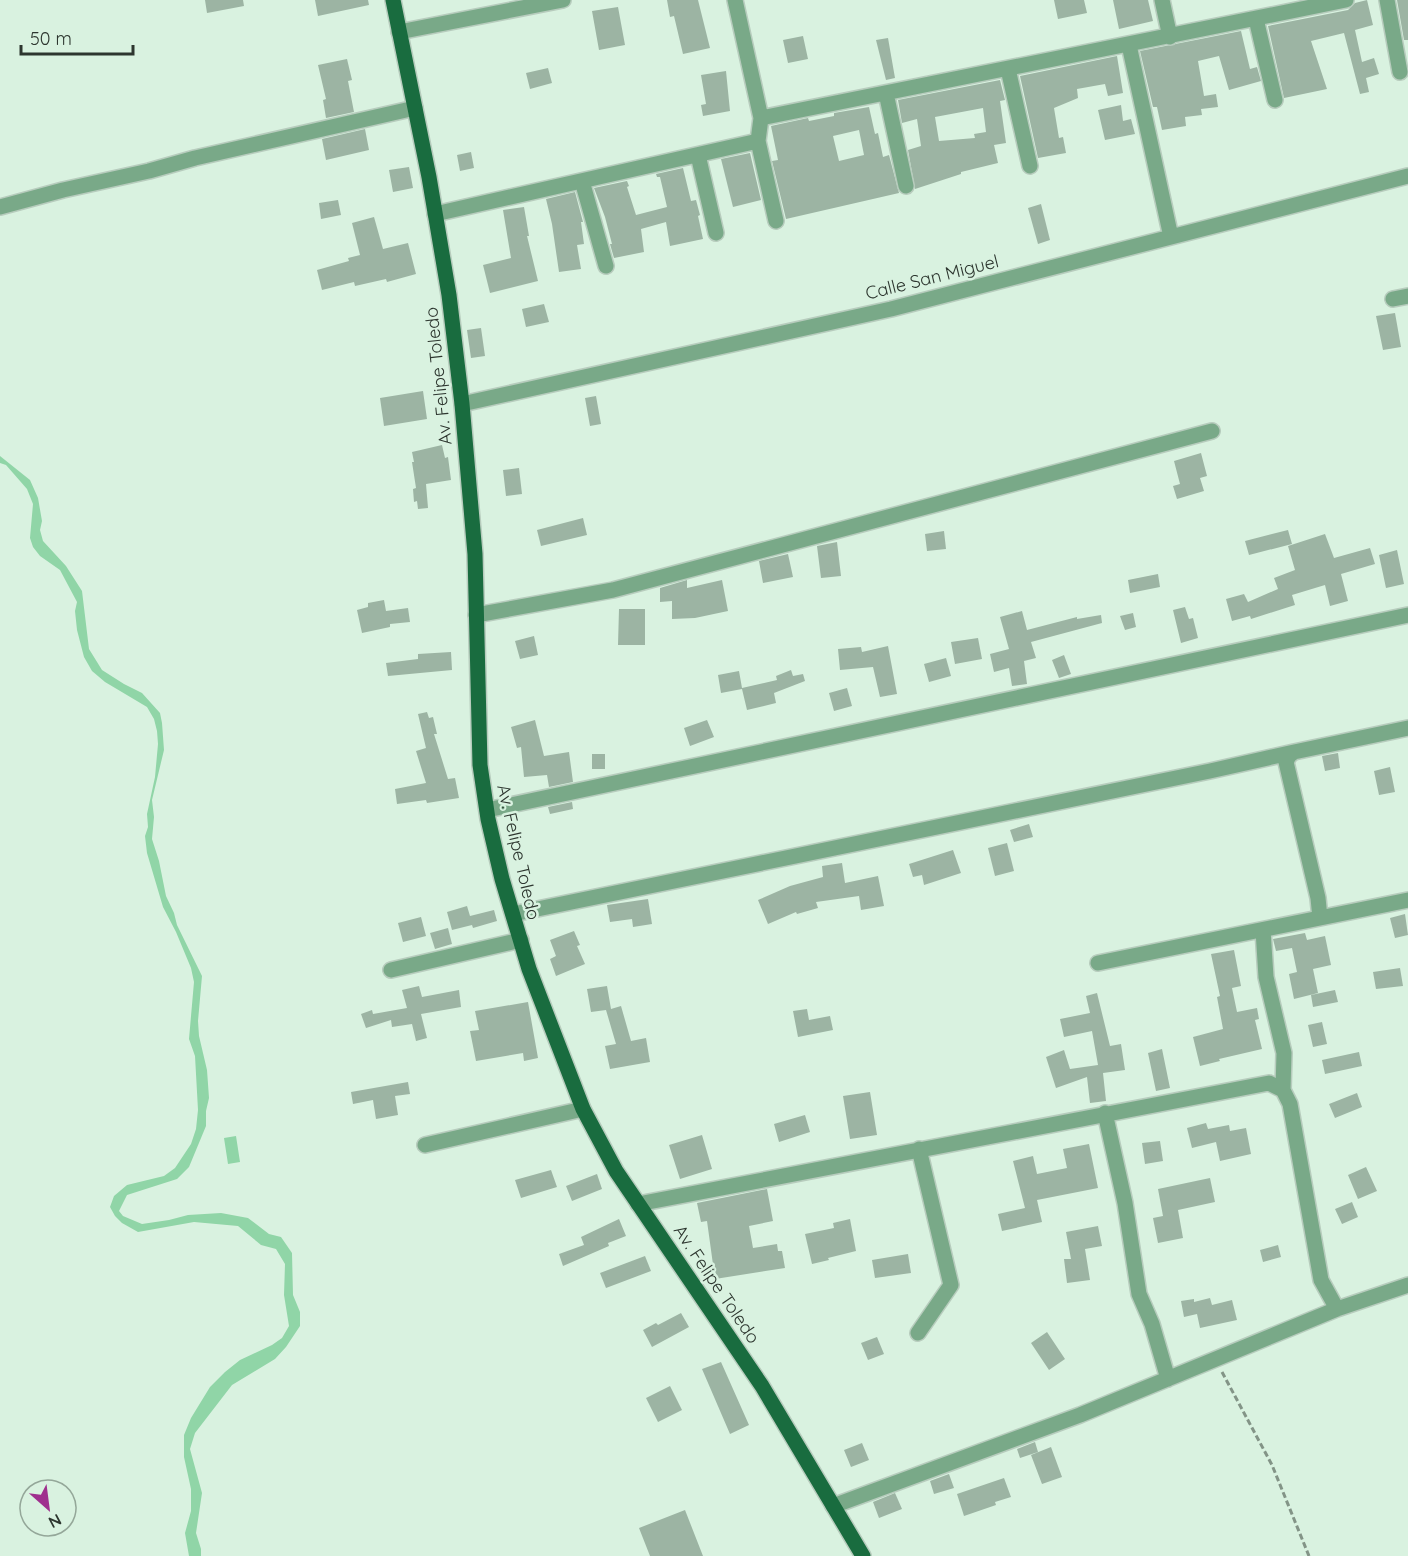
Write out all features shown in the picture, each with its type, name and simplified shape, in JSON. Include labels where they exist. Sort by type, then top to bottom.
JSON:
[{"type":"main road","name":"Av. Felipe Toledo","points":[[393,0],[449,295],[462,404],[475,554],[480,765],[502,879],[556,1043],[584,1109],[616,1171],[762,1386],[863,1556]]},
{"type":"street","points":[[399,32],[563,0]]},
{"type":"street","points":[[735,0],[760,117],[758,141],[776,221]]},
{"type":"street","points":[[1162,0],[1170,37]]},
{"type":"street","points":[[760,117],[1170,37],[1346,0]]},
{"type":"street","points":[[1387,0],[1400,72]]},
{"type":"street","points":[[1256,19],[1275,100]]},
{"type":"street","points":[[1129,45],[1171,237]]},
{"type":"street","points":[[1008,69],[1030,165]]},
{"type":"street","points":[[886,93],[906,186]]},
{"type":"street","points":[[0,207],[195,158],[415,108]]},
{"type":"street","points":[[435,214],[758,141]]},
{"type":"street","points":[[698,155],[716,233]]},
{"type":"street","name":"Calle San Miguel","points":[[462,404],[891,309],[1408,176]]},
{"type":"street","points":[[582,181],[606,266]]},
{"type":"street","points":[[476,615],[613,590],[1212,431]]},
{"type":"street","points":[[487,810],[1408,615]]},
{"type":"street","points":[[513,914],[1210,771],[1408,728]]},
{"type":"street","points":[[1294,752],[1286,762],[1318,898],[1320,918]]},
{"type":"street","points":[[1098,963],[1408,900]]},
{"type":"street","points":[[1263,930],[1266,977],[1284,1053],[1283,1090],[1290,1104],[1321,1280],[1337,1309]]},
{"type":"street","points":[[391,970],[521,940]]},
{"type":"street","points":[[639,1204],[1269,1083],[1283,1090]]},
{"type":"street","points":[[424,1145],[584,1109]]},
{"type":"street","points":[[1105,1113],[1125,1203],[1139,1293],[1152,1324],[1168,1379]]},
{"type":"street","points":[[918,1333],[951,1285],[919,1149]]},
{"type":"street","points":[[833,1506],[1080,1415],[1337,1309],[1408,1285]]},
{"type":"path","points":[[1215,1360],[1272,1465],[1309,1556]]},
{"type":"shaded area","points":[[0,456],[30,480],[38,498],[43,541],[66,566],[82,591],[89,649],[102,670],[142,693],[160,713],[164,750],[152,800],[154,817],[152,839],[166,896],[177,925],[202,976],[198,1021],[207,1070],[209,1098],[206,1126],[189,1167],[177,1179],[127,1195],[119,1211],[123,1216],[142,1224],[188,1215],[221,1213],[248,1218],[269,1234],[281,1237],[292,1253],[293,1295],[300,1312],[300,1326],[275,1359],[232,1385],[195,1433],[190,1449],[202,1493],[196,1533],[201,1556],[189,1556],[185,1533],[191,1511],[191,1489],[184,1457],[184,1435],[191,1418],[210,1387],[225,1372],[240,1360],[282,1338],[289,1326],[284,1295],[285,1264],[276,1249],[261,1245],[238,1226],[194,1222],[138,1232],[122,1223],[110,1207],[114,1196],[127,1185],[164,1176],[175,1168],[191,1144],[196,1129],[198,1110],[195,1056],[189,1039],[194,982],[191,968],[163,907],[147,853],[145,836],[148,827],[147,814],[155,777],[158,744],[154,719],[147,707],[105,682],[92,671],[84,657],[77,630],[75,611],[77,602],[60,570],[40,556],[33,547],[30,538],[33,504],[27,489],[6,465],[0,463]]},
{"type":"shaded area","points":[[236,1136],[240,1162],[228,1164],[224,1138]]},
{"type":"building","points":[[205,0],[243,0],[244,6],[207,13]]},
{"type":"building","points":[[315,0],[368,0],[369,5],[318,16]]},
{"type":"building","points":[[667,0],[698,0],[710,48],[683,54],[674,16],[670,17]]},
{"type":"building","points":[[1054,0],[1084,0],[1087,13],[1058,19]]},
{"type":"building","points":[[1113,0],[1148,0],[1153,21],[1119,29]]},
{"type":"building","points":[[1367,0],[1373,25],[1355,30],[1362,62],[1374,58],[1379,74],[1366,78],[1369,92],[1360,94],[1344,33],[1311,41],[1327,89],[1284,98],[1268,26],[1348,10],[1355,3]]},
{"type":"building","points":[[1397,0],[1408,0],[1408,40],[1404,40]]},
{"type":"building","points":[[618,7],[625,45],[599,50],[592,11]]},
{"type":"building","points":[[1241,31],[1250,69],[1257,67],[1261,81],[1229,90],[1219,56],[1198,61],[1204,96],[1216,94],[1218,107],[1201,109],[1202,115],[1185,117],[1186,126],[1162,130],[1157,107],[1153,107],[1140,51]]},
{"type":"building","points":[[803,36],[808,59],[788,63],[783,40]]},
{"type":"building","points":[[888,38],[895,78],[886,80],[876,40]]},
{"type":"building","points":[[1117,56],[1123,93],[1108,96],[1105,84],[1077,89],[1078,98],[1054,108],[1059,138],[1063,137],[1066,153],[1038,158],[1020,76]]},
{"type":"building","points":[[347,59],[352,80],[348,81],[354,112],[326,118],[323,100],[326,99],[318,65]]},
{"type":"building","points":[[548,68],[552,83],[530,89],[526,73]]},
{"type":"building","points":[[726,71],[730,111],[703,116],[701,105],[706,104],[701,75]]},
{"type":"building","points":[[1000,80],[1005,100],[1000,101],[1006,143],[994,145],[998,163],[961,172],[961,174],[915,189],[908,150],[921,146],[917,119],[902,123],[898,100]],"holes":[[[983,108],[986,132],[974,134],[975,138],[939,141],[935,117]]]},
{"type":"building","points":[[1121,105],[1123,121],[1131,119],[1135,134],[1105,140],[1098,110]]},
{"type":"building","points":[[869,107],[883,157],[889,155],[899,193],[786,219],[772,161],[778,160],[771,126],[808,118],[809,121],[834,116],[834,113]],"holes":[[[859,130],[864,155],[839,161],[833,136]]]},
{"type":"building","points":[[365,129],[369,150],[326,160],[322,139]]},
{"type":"building","points":[[471,152],[474,168],[460,171],[457,155]]},
{"type":"building","points":[[750,153],[761,200],[733,207],[721,159]]},
{"type":"building","points":[[409,167],[413,188],[393,192],[389,170]]},
{"type":"building","points":[[683,168],[691,201],[696,200],[703,239],[670,246],[666,222],[641,229],[644,252],[614,258],[605,217],[594,188],[627,181],[636,215],[667,207],[660,177],[656,174]]},
{"type":"building","points":[[575,192],[583,222],[581,222],[584,244],[577,245],[581,269],[559,272],[546,199]]},
{"type":"building","points":[[338,200],[341,215],[321,219],[319,203]]},
{"type":"building","points":[[1041,204],[1050,240],[1038,244],[1028,208]]},
{"type":"building","points":[[524,207],[529,236],[527,236],[538,281],[490,293],[483,265],[511,258],[503,210]]},
{"type":"building","points":[[374,217],[383,249],[408,243],[416,274],[387,282],[386,279],[355,286],[354,282],[322,290],[317,270],[349,261],[348,258],[360,255],[352,223]]},
{"type":"building","points":[[544,304],[549,322],[526,327],[522,309]]},
{"type":"building","points":[[1395,313],[1401,347],[1383,350],[1376,316]]},
{"type":"building","points":[[481,328],[485,356],[471,358],[467,330]]},
{"type":"building","points":[[423,391],[427,419],[384,426],[380,398]]},
{"type":"building","points":[[596,396],[601,424],[590,426],[585,398]]},
{"type":"building","points":[[442,445],[445,458],[448,457],[451,480],[426,484],[428,508],[418,509],[417,501],[414,502],[413,489],[416,488],[412,452]]},
{"type":"building","points":[[1201,453],[1207,476],[1200,478],[1204,491],[1177,499],[1173,486],[1180,484],[1174,461]]},
{"type":"building","points":[[519,468],[522,494],[506,496],[503,470]]},
{"type":"building","points":[[583,518],[587,535],[541,546],[537,530]]},
{"type":"building","points":[[1288,530],[1292,544],[1249,555],[1245,541]]},
{"type":"building","points":[[944,531],[946,549],[927,551],[925,534]]},
{"type":"building","points":[[1325,534],[1334,558],[1370,548],[1375,564],[1341,574],[1348,601],[1330,606],[1325,585],[1292,595],[1295,605],[1251,619],[1250,616],[1232,621],[1226,599],[1244,594],[1248,602],[1278,589],[1274,578],[1295,570],[1288,546]]},
{"type":"building","points":[[837,542],[841,576],[821,578],[817,546]]},
{"type":"building","points":[[1397,550],[1404,584],[1386,588],[1379,555]]},
{"type":"building","points":[[788,554],[793,577],[763,583],[759,561]]},
{"type":"building","points":[[1158,574],[1160,587],[1130,593],[1128,580]]},
{"type":"building","points":[[687,580],[687,588],[722,580],[728,611],[695,618],[672,619],[672,601],[660,602],[660,588]]},
{"type":"building","points":[[384,600],[386,611],[408,608],[410,622],[390,624],[390,627],[362,633],[357,610],[368,607],[368,603]]},
{"type":"building","points":[[1185,607],[1189,619],[1193,618],[1198,638],[1181,643],[1173,610]]},
{"type":"building","points":[[619,609],[645,609],[645,645],[618,645]]},
{"type":"building","points":[[1022,611],[1027,630],[1077,617],[1077,619],[1101,615],[1102,623],[1031,642],[1036,658],[1024,661],[1027,684],[1012,686],[1009,668],[994,672],[990,654],[1009,649],[1000,617]]},
{"type":"building","points":[[1133,613],[1136,627],[1125,630],[1120,616]]},
{"type":"building","points":[[534,636],[538,655],[520,659],[515,641]]},
{"type":"building","points":[[978,638],[982,659],[955,664],[951,642]]},
{"type":"building","points":[[888,646],[897,694],[880,697],[873,667],[840,670],[838,649],[861,647],[862,652]]},
{"type":"building","points":[[451,652],[452,670],[388,676],[386,663],[418,659],[418,654]]},
{"type":"building","points":[[1064,655],[1071,674],[1059,678],[1052,660]]},
{"type":"building","points":[[946,658],[951,676],[929,682],[924,664]]},
{"type":"building","points":[[791,670],[793,676],[803,674],[805,681],[774,693],[776,703],[747,710],[742,689],[721,693],[718,675],[739,671],[742,688],[777,680],[776,676]]},
{"type":"building","points":[[847,688],[852,706],[834,711],[829,693]]},
{"type":"building","points":[[427,712],[429,718],[433,717],[437,734],[434,734],[448,779],[455,778],[459,798],[427,803],[426,800],[397,804],[395,789],[426,783],[416,751],[426,748],[418,714]]},
{"type":"building","points":[[535,720],[544,756],[569,752],[573,782],[549,787],[547,775],[524,777],[521,747],[517,748],[511,727]]},
{"type":"building","points":[[707,720],[714,737],[690,746],[684,728]]},
{"type":"building","points":[[1338,753],[1340,768],[1325,771],[1322,756]]},
{"type":"building","points":[[592,754],[605,754],[605,769],[592,769]]},
{"type":"building","points":[[1390,767],[1395,792],[1379,795],[1374,771]]},
{"type":"building","points":[[572,802],[573,809],[550,814],[548,807]]},
{"type":"building","points":[[1029,824],[1033,837],[1014,842],[1010,830]]},
{"type":"building","points":[[1007,843],[1014,871],[995,876],[988,848]]},
{"type":"building","points":[[953,850],[961,873],[924,885],[922,875],[913,877],[909,864]]},
{"type":"building","points":[[842,863],[845,883],[878,876],[884,906],[861,910],[859,896],[816,902],[818,908],[797,914],[796,912],[768,924],[758,900],[790,886],[823,877],[822,866]]},
{"type":"building","points":[[648,899],[652,924],[633,927],[632,919],[610,922],[607,905]]},
{"type":"building","points":[[467,906],[470,916],[494,910],[497,921],[473,928],[472,925],[452,930],[447,912]]},
{"type":"building","points":[[1405,914],[1408,935],[1395,938],[1390,918]]},
{"type":"building","points":[[421,917],[426,936],[403,942],[398,923]]},
{"type":"building","points":[[448,928],[452,944],[435,949],[430,933]]},
{"type":"building","points":[[574,931],[580,945],[577,946],[585,964],[556,976],[550,959],[556,956],[550,940]]},
{"type":"building","points":[[1305,933],[1307,940],[1325,936],[1331,965],[1313,969],[1318,993],[1294,999],[1289,974],[1297,972],[1292,948],[1276,951],[1273,939]]},
{"type":"building","points":[[1234,950],[1241,986],[1232,988],[1237,1012],[1257,1008],[1259,1019],[1255,1020],[1262,1049],[1200,1066],[1193,1037],[1223,1029],[1217,997],[1220,996],[1211,954]]},
{"type":"building","points":[[1400,968],[1403,986],[1376,989],[1373,972]]},
{"type":"building","points":[[419,986],[422,997],[459,990],[461,1007],[421,1014],[427,1038],[416,1041],[412,1024],[392,1027],[391,1020],[366,1028],[361,1014],[372,1010],[373,1014],[407,1008],[402,990]]},
{"type":"building","points":[[607,986],[611,1009],[621,1006],[631,1041],[646,1038],[650,1062],[610,1069],[605,1046],[616,1044],[606,1010],[591,1012],[587,989]]},
{"type":"building","points":[[1335,990],[1338,1002],[1313,1007],[1311,995]]},
{"type":"building","points":[[1097,993],[1110,1046],[1121,1044],[1125,1070],[1103,1073],[1106,1101],[1090,1103],[1087,1077],[1056,1088],[1046,1057],[1064,1050],[1070,1069],[1098,1065],[1092,1031],[1064,1037],[1060,1019],[1090,1013],[1086,996]]},
{"type":"building","points":[[528,1002],[538,1058],[524,1061],[523,1053],[476,1061],[470,1031],[479,1030],[475,1011]]},
{"type":"building","points":[[807,1009],[809,1020],[830,1016],[833,1030],[798,1037],[793,1011]]},
{"type":"building","points":[[1322,1022],[1327,1044],[1313,1047],[1308,1025]]},
{"type":"building","points":[[1162,1049],[1170,1088],[1156,1091],[1148,1053]]},
{"type":"building","points":[[1359,1052],[1362,1066],[1325,1074],[1322,1060]]},
{"type":"building","points":[[408,1082],[410,1094],[395,1096],[398,1115],[376,1119],[373,1100],[353,1104],[351,1092]]},
{"type":"building","points":[[870,1092],[877,1135],[850,1139],[843,1096]]},
{"type":"building","points":[[1357,1093],[1362,1107],[1335,1118],[1329,1104]]},
{"type":"building","points":[[805,1115],[810,1132],[779,1142],[774,1124]]},
{"type":"building","points":[[1206,1123],[1208,1129],[1229,1125],[1230,1131],[1246,1128],[1251,1154],[1220,1161],[1216,1142],[1192,1148],[1187,1128]]},
{"type":"building","points":[[702,1135],[712,1169],[680,1179],[669,1145]]},
{"type":"building","points":[[1160,1141],[1163,1161],[1145,1164],[1142,1143]]},
{"type":"building","points":[[1089,1144],[1098,1188],[1037,1200],[1042,1222],[1002,1231],[998,1214],[1025,1208],[1013,1161],[1033,1156],[1037,1174],[1067,1168],[1063,1149]]},
{"type":"building","points":[[1366,1167],[1377,1191],[1358,1199],[1348,1175]]},
{"type":"building","points":[[551,1170],[557,1187],[521,1198],[515,1180]]},
{"type":"building","points":[[597,1174],[602,1189],[572,1201],[566,1186]]},
{"type":"building","points":[[1210,1178],[1215,1202],[1178,1210],[1183,1238],[1158,1243],[1153,1218],[1163,1216],[1158,1189]]},
{"type":"building","points":[[767,1189],[773,1221],[749,1226],[753,1248],[777,1244],[778,1251],[782,1251],[785,1268],[715,1279],[707,1221],[701,1222],[697,1203]]},
{"type":"building","points":[[1352,1202],[1358,1217],[1342,1224],[1335,1209]]},
{"type":"building","points":[[619,1219],[626,1236],[563,1266],[559,1254],[584,1245],[581,1237]]},
{"type":"building","points":[[850,1219],[856,1251],[812,1264],[805,1234],[834,1228],[833,1223]]},
{"type":"building","points":[[1098,1226],[1102,1246],[1085,1249],[1090,1280],[1067,1283],[1064,1259],[1071,1259],[1066,1232]]},
{"type":"building","points":[[1278,1245],[1281,1257],[1263,1262],[1260,1250]]},
{"type":"building","points":[[908,1254],[911,1273],[875,1278],[872,1260]]},
{"type":"building","points":[[645,1256],[651,1271],[606,1288],[600,1273]]},
{"type":"building","points":[[1210,1298],[1212,1305],[1232,1300],[1237,1320],[1200,1328],[1197,1314],[1184,1317],[1181,1301],[1194,1299],[1194,1302]]},
{"type":"building","points":[[681,1313],[689,1327],[652,1347],[643,1330]]},
{"type":"building","points":[[1047,1332],[1065,1359],[1049,1370],[1031,1343]]},
{"type":"building","points":[[877,1337],[884,1354],[868,1360],[861,1343]]},
{"type":"building","points":[[721,1362],[749,1425],[730,1434],[702,1369]]},
{"type":"building","points":[[670,1386],[682,1410],[658,1422],[646,1398]]},
{"type":"building","points":[[1035,1442],[1038,1452],[1020,1458],[1017,1449]]},
{"type":"building","points":[[862,1443],[869,1460],[851,1467],[844,1450]]},
{"type":"building","points":[[1051,1447],[1062,1477],[1042,1484],[1031,1455]]},
{"type":"building","points":[[949,1474],[954,1488],[934,1494],[930,1481]]},
{"type":"building","points":[[1004,1478],[1011,1497],[964,1516],[957,1494]]},
{"type":"building","points":[[895,1493],[902,1509],[879,1518],[873,1502]]},
{"type":"building","points":[[685,1510],[703,1556],[650,1556],[639,1528]]}]
